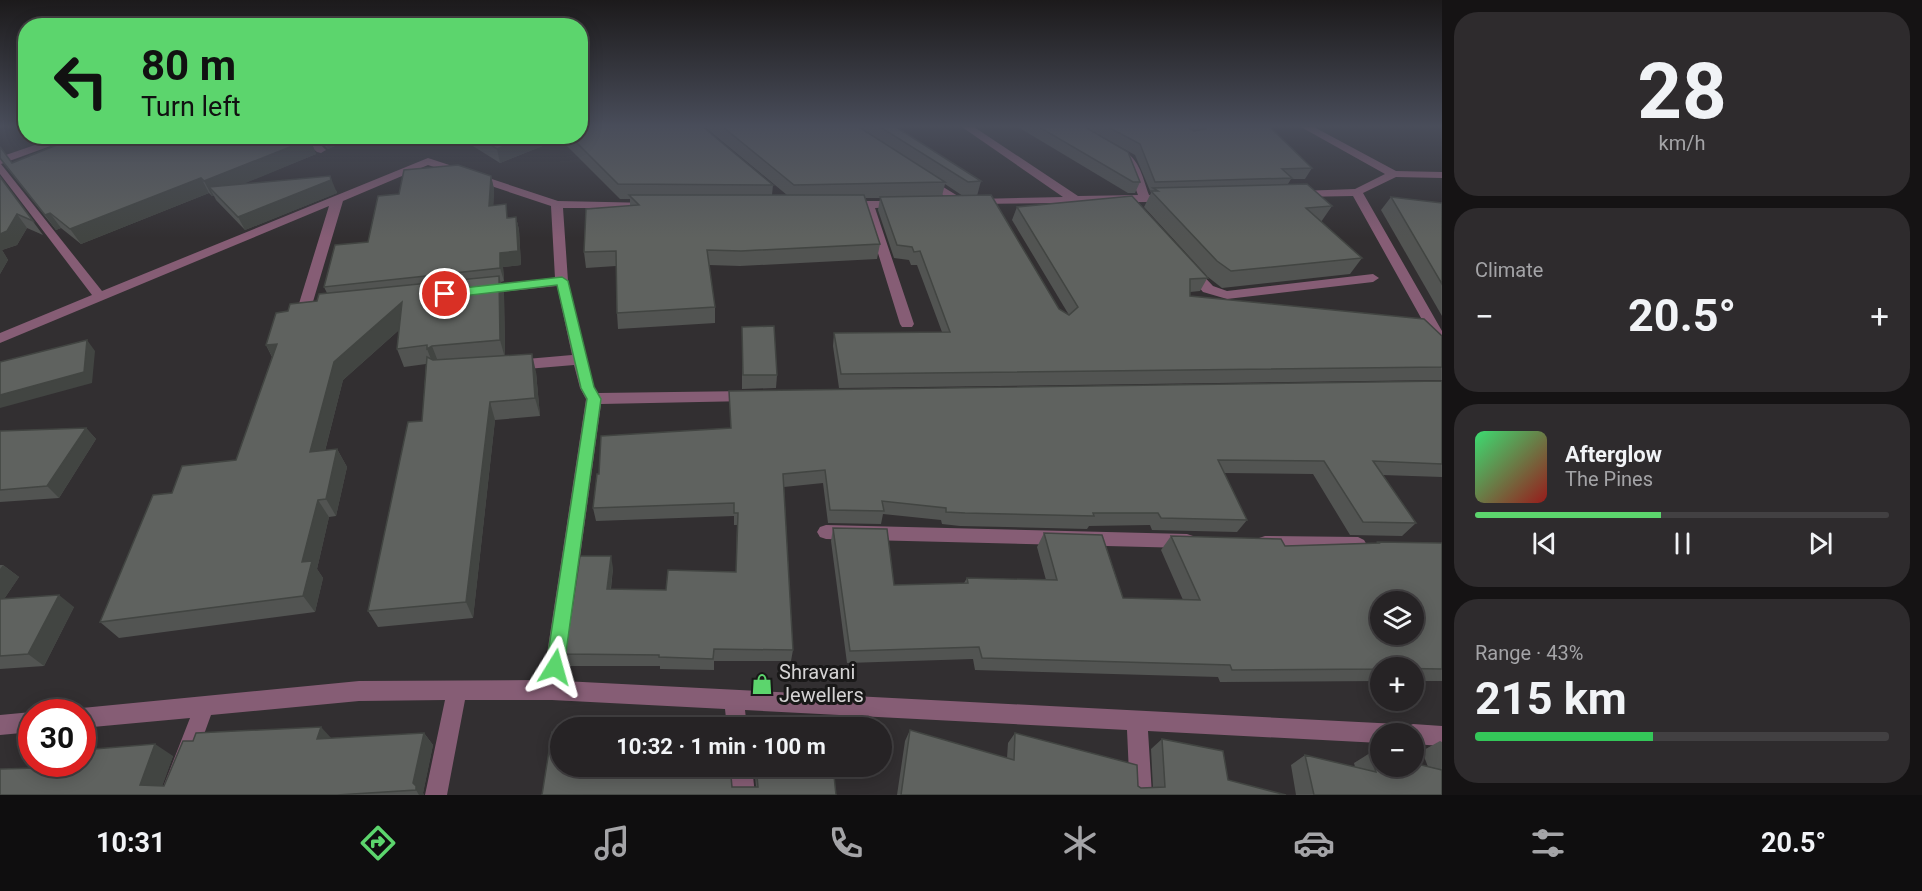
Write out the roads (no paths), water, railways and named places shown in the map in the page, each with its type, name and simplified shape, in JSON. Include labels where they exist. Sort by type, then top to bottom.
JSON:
[{"type":"street","points":[[0,338],[421,164]]},
{"type":"street","points":[[437,164],[557,204],[662,205]]},
{"type":"street","points":[[1022,164],[1077,201]]},
{"type":"street","points":[[1132,164],[1145,199]]},
{"type":"street","points":[[1375,164],[1394,174],[1442,175]]},
{"type":"street","points":[[0,167],[100,297]]},
{"type":"street","points":[[912,171],[962,203]]},
{"type":"street","points":[[1286,194],[1357,192],[1394,174]]},
{"type":"street","points":[[1357,192],[1442,343]]},
{"type":"street","points":[[938,203],[996,207],[1077,201],[1180,198]]},
{"type":"street","points":[[327,308],[304,310],[337,200]]},
{"type":"street","points":[[1127,200],[1137,211]]},
{"type":"street","points":[[552,690],[594,399],[587,388],[562,281],[557,204]]},
{"type":"street","points":[[868,204],[907,324]]},
{"type":"street","points":[[834,205],[915,204]]},
{"type":"street","points":[[1185,264],[1208,289],[1227,295],[1373,278]]},
{"type":"street","points":[[468,292],[562,281]]},
{"type":"street","points":[[498,366],[581,359]]},
{"type":"street","points":[[594,399],[761,396]]},
{"type":"street","points":[[826,532],[1205,541]]},
{"type":"street","points":[[1252,542],[1371,545]]},
{"type":"street","points":[[96,717],[359,690],[552,690],[1370,732]]},
{"type":"street","points":[[436,795],[457,690]]},
{"type":"street","points":[[734,699],[736,717]]},
{"type":"street","points":[[171,795],[204,707]]},
{"type":"street","points":[[1137,720],[1142,795]]},
{"type":"street","points":[[0,725],[18,723]]},
{"type":"street","points":[[1424,735],[1442,736]]},
{"type":"street","points":[[742,777],[744,795]]},
{"type":"place","name":"Shravani Jewellers","points":[[762,684]]}]
